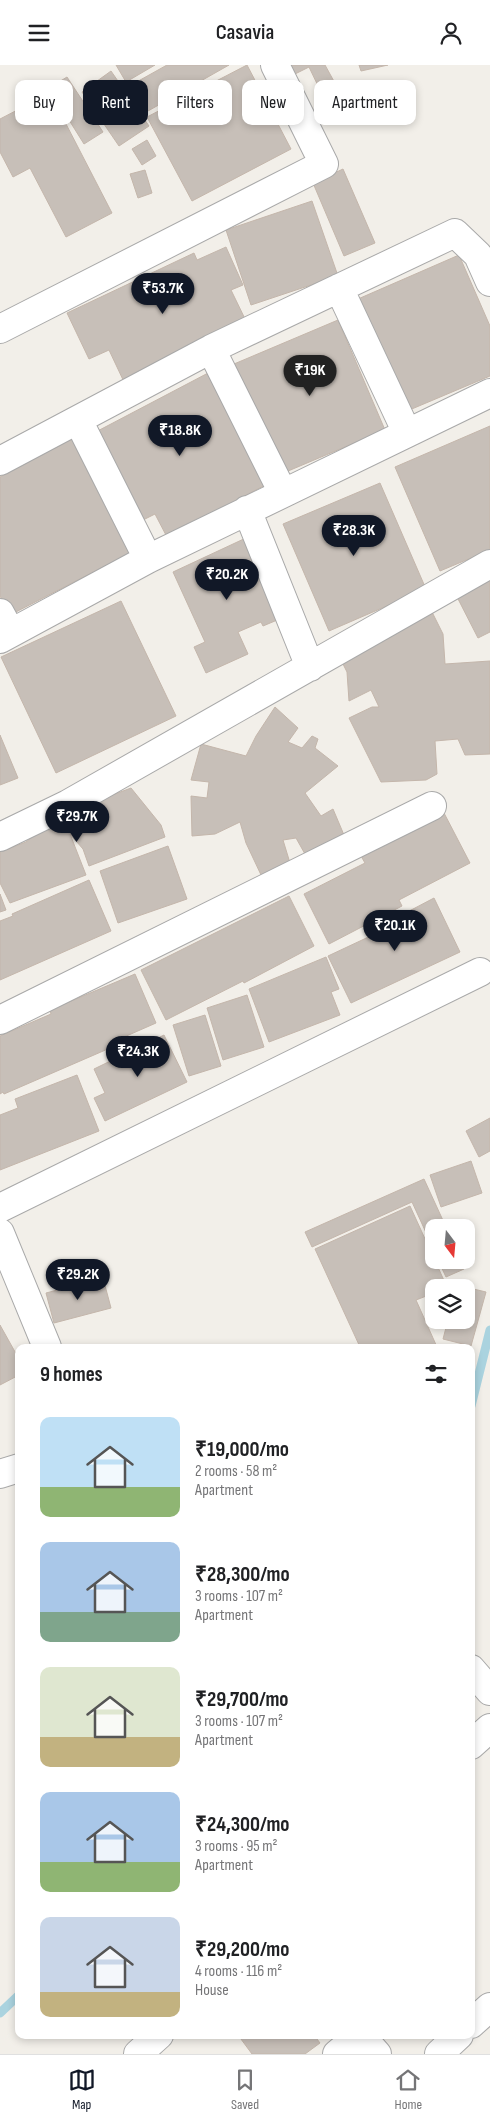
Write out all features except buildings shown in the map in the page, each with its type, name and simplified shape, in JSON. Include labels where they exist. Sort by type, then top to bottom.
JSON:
[{"type":"street","points":[[0,329],[324,164],[275,65]]},
{"type":"street","points":[[0,461],[211,349],[455,233],[478,255],[490,282]]},
{"type":"street","points":[[339,288],[407,433]]},
{"type":"street","points":[[211,349],[283,493]]},
{"type":"street","points":[[4,628],[490,393]]},
{"type":"street","points":[[78,420],[148,559]]},
{"type":"street","points":[[247,510],[310,667]]},
{"type":"street","points":[[0,837],[68,804],[490,564]]},
{"type":"street","points":[[0,1020],[432,806]]},
{"type":"street","points":[[0,1208],[480,972]]},
{"type":"street","points":[[0,1233],[46,1344]]},
{"type":"street","points":[[0,1474],[15,1469]]},
{"type":"street","points":[[475,1674],[490,1691]]},
{"type":"street","points":[[475,1741],[490,1727]]},
{"type":"street","points":[[475,2020],[490,2007]]},
{"type":"street","points":[[138,2054],[154,2039]]},
{"type":"street","points":[[337,2054],[355,2039]]},
{"type":"street","points":[[364,2039],[377,2054]]},
{"type":"street","points":[[438,2054],[455,2039]]},
{"type":"waterway","points":[[475,1390],[490,1330]]},
{"type":"waterway","points":[[0,2013],[15,1999]]}]
